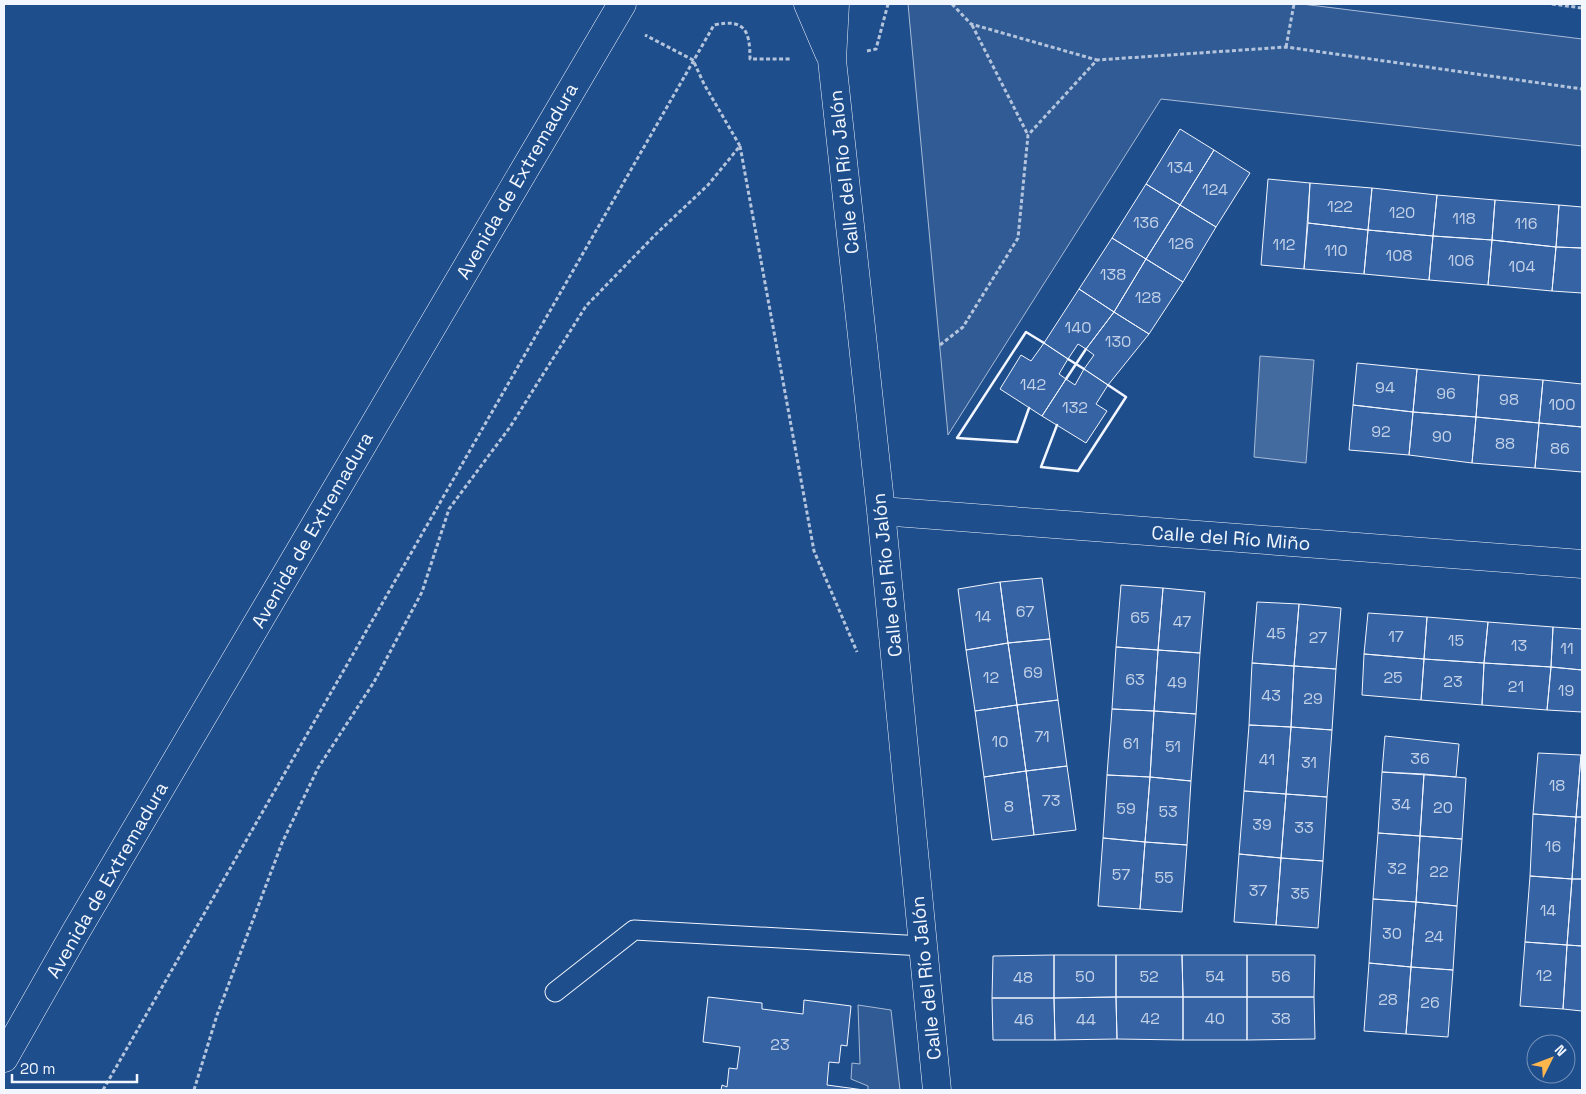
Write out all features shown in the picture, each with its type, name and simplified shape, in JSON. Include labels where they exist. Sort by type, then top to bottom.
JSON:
[{"type":"street","points":[[808,4],[832,60]]},
{"type":"street","points":[[832,60],[835,4]]},
{"type":"street","name":"Avenida de Extremadura","points":[[4,1058],[74,933],[618,11]]},
{"type":"street","name":"Calle del Río Jalón","points":[[832,60],[881,512],[937,1090]]},
{"type":"street","name":"Calle del Río Miño","points":[[881,512],[1582,564]]},
{"type":"lane","points":[[555,992],[634,930],[923,946]]},
{"type":"path","points":[[940,345],[963,327],[1018,238],[1028,135],[972,24],[952,4]]},
{"type":"path","points":[[1286,47],[1294,4]]},
{"type":"path","points":[[1552,4],[1582,8]]},
{"type":"path","points":[[618,11],[693,60],[704,84],[740,146],[814,551],[860,659]]},
{"type":"path","points":[[103,1090],[714,24],[729,21],[741,25],[750,38],[750,59],[832,60]]},
{"type":"path","points":[[972,24],[1097,60],[1286,47],[1582,89]]},
{"type":"path","points":[[1028,135],[1097,60]]},
{"type":"path","points":[[194,1090],[217,1015],[282,843],[318,768],[374,682],[422,592],[449,509],[510,427],[586,306],[656,234],[708,186],[740,146]]},
{"type":"shaded area","points":[[908,4],[1302,4],[1582,39],[1582,146],[1161,99],[948,435]]},
{"type":"shaded area","points":[[1260,356],[1314,360],[1306,463],[1254,457]]},
{"type":"shaded area","points":[[858,1005],[891,1010],[900,1090],[868,1090],[868,1086],[851,1079],[852,1063],[860,1064]]},
{"type":"building","points":[[1180,129],[1214,150],[1180,205],[1146,184]]},
{"type":"building","points":[[1214,150],[1250,173],[1216,227],[1180,205]]},
{"type":"building","points":[[1268,179],[1310,183],[1304,269],[1261,265]]},
{"type":"building","points":[[1310,183],[1372,188],[1368,230],[1308,223]]},
{"type":"building","points":[[1146,184],[1180,205],[1146,259],[1112,238]]},
{"type":"building","points":[[1372,188],[1437,195],[1433,236],[1368,230]]},
{"type":"building","points":[[1437,195],[1495,200],[1492,240],[1433,236]]},
{"type":"building","points":[[1495,200],[1559,205],[1556,247],[1492,240]]},
{"type":"building","points":[[1180,205],[1216,227],[1183,282],[1146,259]]},
{"type":"building","points":[[1559,205],[1582,207],[1582,248],[1556,247]]},
{"type":"building","points":[[1308,223],[1368,230],[1364,274],[1304,269]]},
{"type":"building","points":[[1368,230],[1433,236],[1429,280],[1364,274]]},
{"type":"building","points":[[1433,236],[1492,240],[1488,285],[1429,280]]},
{"type":"building","points":[[1112,238],[1146,259],[1114,312],[1079,289]]},
{"type":"building","points":[[1492,240],[1556,247],[1552,291],[1488,285]]},
{"type":"building","points":[[1556,247],[1582,248],[1582,293],[1552,291]]},
{"type":"building","points":[[1146,259],[1183,282],[1149,334],[1114,312]]},
{"type":"building","points":[[1079,289],[1114,312],[1086,349],[1078,344],[1068,359],[1044,343]]},
{"type":"building","points":[[1114,312],[1149,334],[1108,385],[1084,369],[1094,355],[1086,349]]},
{"type":"building","points":[[1044,343],[1068,359],[1059,374],[1066,379],[1042,416],[1000,389],[1021,355],[1031,361]]},
{"type":"building","points":[[1357,363],[1417,369],[1413,412],[1353,405]]},
{"type":"building","points":[[1084,369],[1108,385],[1096,404],[1107,411],[1086,443],[1042,416],[1066,379],[1075,385]]},
{"type":"building","points":[[1417,369],[1479,375],[1476,417],[1413,412]]},
{"type":"building","points":[[1479,375],[1543,380],[1539,423],[1476,417]]},
{"type":"building","points":[[1543,380],[1582,384],[1582,427],[1539,423]]},
{"type":"building","points":[[1353,405],[1413,412],[1409,455],[1349,450]]},
{"type":"building","points":[[1413,412],[1476,417],[1472,463],[1409,455]]},
{"type":"building","points":[[1476,417],[1539,423],[1535,468],[1472,463]]},
{"type":"building","points":[[1539,423],[1582,427],[1582,472],[1535,468]]},
{"type":"building","points":[[1042,578],[1050,639],[1008,643],[1000,582]]},
{"type":"building","points":[[1000,582],[1008,643],[966,650],[958,589]]},
{"type":"building","points":[[1121,585],[1163,588],[1158,650],[1116,647]]},
{"type":"building","points":[[1163,588],[1205,592],[1200,653],[1158,650]]},
{"type":"building","points":[[1257,602],[1299,604],[1294,666],[1252,663]]},
{"type":"building","points":[[1299,604],[1341,608],[1336,669],[1294,666]]},
{"type":"building","points":[[1368,613],[1427,617],[1424,659],[1364,654]]},
{"type":"building","points":[[1427,617],[1488,622],[1484,663],[1424,659]]},
{"type":"building","points":[[1488,622],[1553,627],[1551,667],[1484,663]]},
{"type":"building","points":[[1553,627],[1582,629],[1582,670],[1551,667]]},
{"type":"building","points":[[1050,639],[1058,700],[1017,705],[1008,643]]},
{"type":"building","points":[[1008,643],[1017,705],[975,711],[966,650]]},
{"type":"building","points":[[1116,647],[1158,650],[1154,711],[1112,709]]},
{"type":"building","points":[[1158,650],[1200,653],[1196,714],[1154,711]]},
{"type":"building","points":[[1364,654],[1424,659],[1421,700],[1362,695]]},
{"type":"building","points":[[1424,659],[1484,663],[1482,705],[1421,700]]},
{"type":"building","points":[[1252,663],[1294,666],[1291,727],[1249,725]]},
{"type":"building","points":[[1484,663],[1551,667],[1547,710],[1482,705]]},
{"type":"building","points":[[1294,666],[1336,669],[1332,730],[1291,727]]},
{"type":"building","points":[[1551,667],[1582,670],[1582,712],[1547,710]]},
{"type":"building","points":[[1058,700],[1067,766],[1026,771],[1017,705]]},
{"type":"building","points":[[1017,705],[1026,771],[984,777],[975,711]]},
{"type":"building","points":[[1112,709],[1154,711],[1150,777],[1107,775]]},
{"type":"building","points":[[1154,711],[1196,714],[1191,781],[1150,777]]},
{"type":"building","points":[[1249,725],[1291,727],[1286,794],[1244,791]]},
{"type":"building","points":[[1291,727],[1332,730],[1327,797],[1286,794]]},
{"type":"building","points":[[1385,736],[1459,744],[1456,777],[1382,772]]},
{"type":"building","points":[[1538,753],[1581,755],[1576,817],[1533,814]]},
{"type":"building","points":[[1581,755],[1582,817],[1576,817]]},
{"type":"building","points":[[1067,766],[1076,830],[1034,835],[1026,771]]},
{"type":"building","points":[[1026,771],[1034,835],[992,840],[984,777]]},
{"type":"building","points":[[1382,772],[1424,774],[1420,836],[1378,833]]},
{"type":"building","points":[[1424,774],[1466,778],[1462,839],[1420,836]]},
{"type":"building","points":[[1107,775],[1150,777],[1145,842],[1103,838]]},
{"type":"building","points":[[1150,777],[1191,781],[1187,845],[1145,842]]},
{"type":"building","points":[[1244,791],[1286,794],[1281,858],[1239,854]]},
{"type":"building","points":[[1286,794],[1327,797],[1323,861],[1281,858]]},
{"type":"building","points":[[1533,814],[1576,817],[1572,879],[1530,876]]},
{"type":"building","points":[[1576,817],[1582,817],[1582,879],[1572,879]]},
{"type":"building","points":[[1378,833],[1420,836],[1416,902],[1373,899]]},
{"type":"building","points":[[1420,836],[1462,839],[1457,906],[1416,902]]},
{"type":"building","points":[[1103,838],[1145,842],[1140,909],[1098,906]]},
{"type":"building","points":[[1145,842],[1187,845],[1182,912],[1140,909]]},
{"type":"building","points":[[1239,854],[1281,858],[1276,925],[1234,922]]},
{"type":"building","points":[[1281,858],[1323,861],[1318,928],[1276,925]]},
{"type":"building","points":[[1530,876],[1572,879],[1567,945],[1525,942]]},
{"type":"building","points":[[1572,879],[1582,879],[1582,946],[1567,945]]},
{"type":"building","points":[[1373,899],[1416,902],[1411,967],[1369,963]]},
{"type":"building","points":[[1416,902],[1457,906],[1453,970],[1411,967]]},
{"type":"building","points":[[1525,942],[1567,945],[1563,1009],[1520,1006]]},
{"type":"building","points":[[1567,945],[1582,946],[1582,1011],[1563,1009]]},
{"type":"building","points":[[1054,955],[1054,998],[992,998],[993,956]]},
{"type":"building","points":[[1054,955],[1116,955],[1116,997],[1054,998]]},
{"type":"building","points":[[1116,955],[1182,955],[1183,997],[1116,997]]},
{"type":"building","points":[[1182,955],[1247,955],[1247,997],[1183,997]]},
{"type":"building","points":[[1247,955],[1315,955],[1314,997],[1247,997]]},
{"type":"building","points":[[1369,963],[1411,967],[1406,1034],[1364,1031]]},
{"type":"building","points":[[1411,967],[1453,970],[1448,1037],[1406,1034]]},
{"type":"building","points":[[708,997],[762,1003],[762,1009],[803,1014],[804,1000],[851,1006],[847,1046],[841,1045],[839,1063],[829,1062],[827,1085],[864,1090],[721,1090],[722,1085],[727,1087],[729,1068],[737,1069],[740,1047],[703,1042]]},
{"type":"building","points":[[1116,997],[1183,997],[1183,1040],[1117,1039]]},
{"type":"building","points":[[1116,997],[1117,1039],[1055,1040],[1054,998]]},
{"type":"building","points":[[1183,997],[1247,997],[1247,1040],[1183,1040]]},
{"type":"building","points":[[1247,997],[1314,997],[1315,1039],[1247,1040]]},
{"type":"building","points":[[992,998],[1054,998],[1055,1040],[993,1040]]},
{"type":"wall","points":[[1029,408],[1017,442],[957,438],[1026,332],[1044,343]]},
{"type":"wall","points":[[1066,379],[1086,349]]},
{"type":"wall","points":[[1068,359],[1084,369]]},
{"type":"wall","points":[[1057,425],[1041,467],[1078,471],[1126,397],[1108,385]]}]
